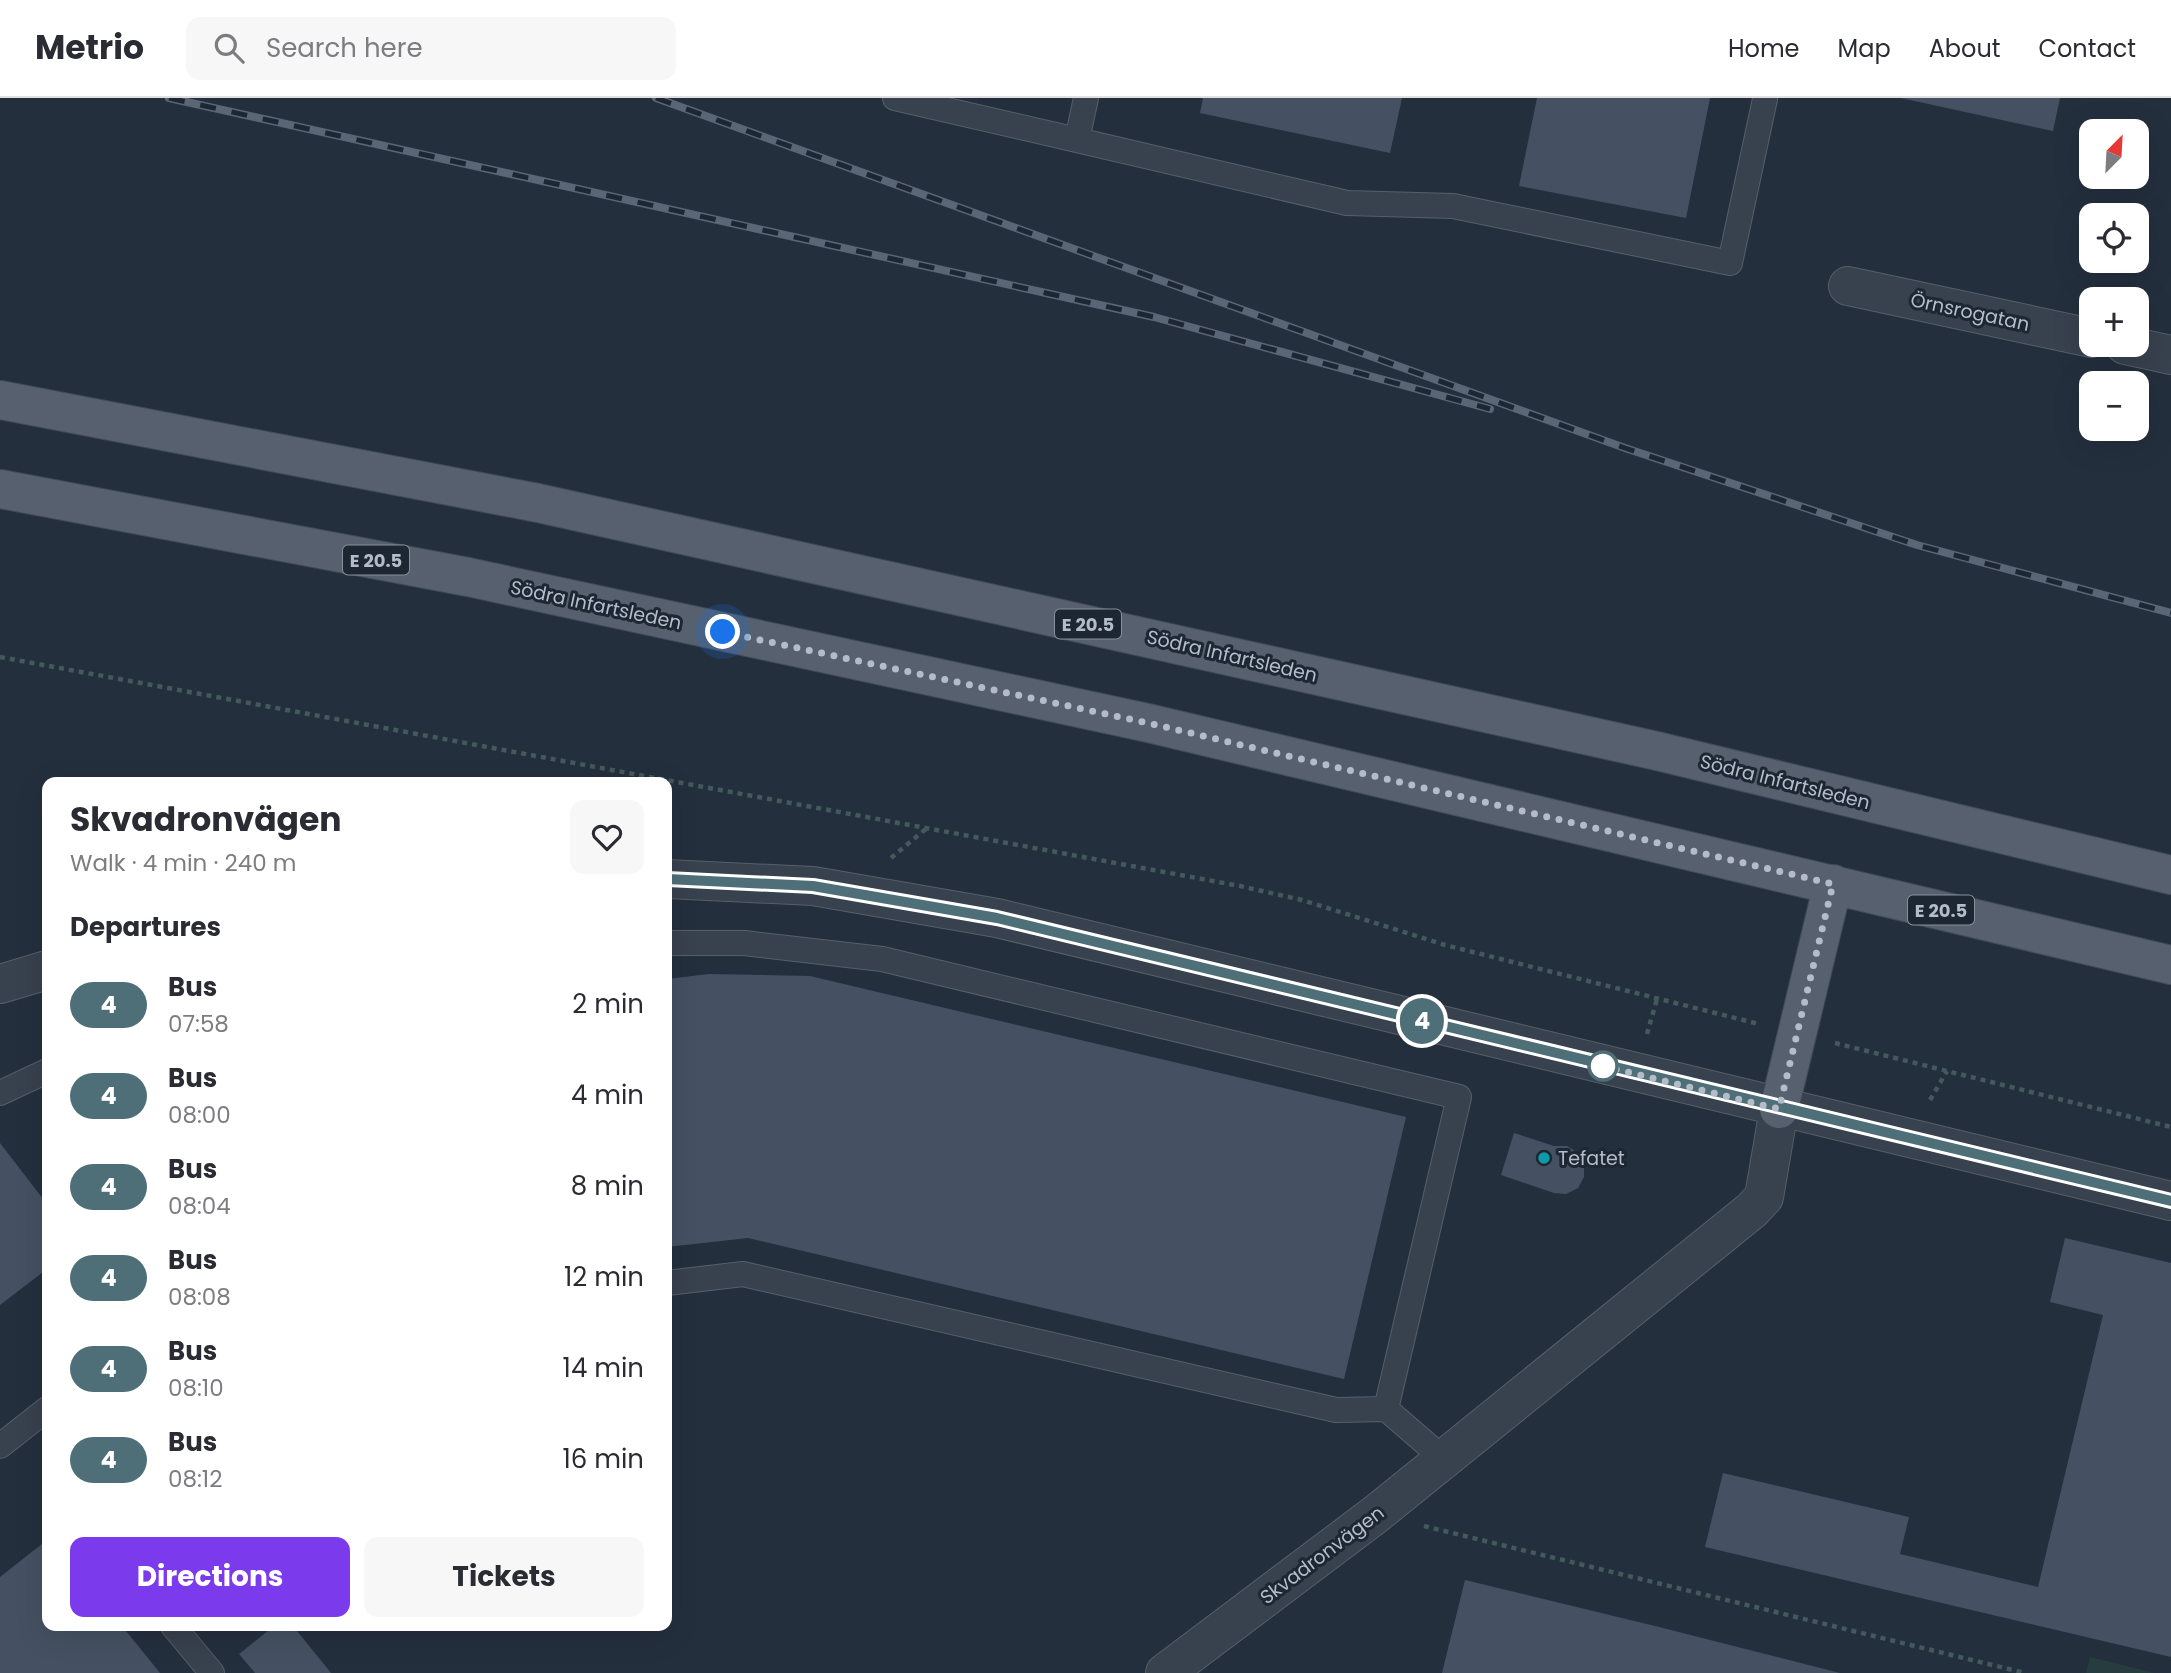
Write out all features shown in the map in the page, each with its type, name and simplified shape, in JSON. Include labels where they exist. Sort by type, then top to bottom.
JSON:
[{"type":"main road","name":"Södra Infartsleden","points":[[0,400],[538,503],[1657,751],[2171,875]]},
{"type":"main road","name":"Södra Infartsleden","points":[[0,489],[468,577],[1136,720],[2171,965]]},
{"type":"main road","points":[[1779,1109],[1833,884]]},
{"type":"street","name":"Örnsrogatan","points":[[1848,286],[2079,335]]},
{"type":"street","points":[[2149,350],[2171,355]]},
{"type":"street","points":[[672,879],[813,886],[997,918],[1779,1109],[2171,1201]]},
{"type":"street","points":[[0,984],[42,971]]},
{"type":"street","name":"Skvadronvägen","points":[[1165,1673],[1445,1460],[1752,1210],[1764,1197],[1779,1109]]},
{"type":"lane","points":[[895,98],[1347,203],[1453,206],[1730,263],[1765,99]]},
{"type":"lane","points":[[1077,140],[1086,98]]},
{"type":"lane","points":[[672,943],[744,943],[882,959],[1459,1097],[1386,1409]]},
{"type":"lane","points":[[0,1093],[42,1073]]},
{"type":"lane","points":[[672,1282],[743,1275],[1336,1410],[1386,1409],[1445,1460]]},
{"type":"lane","points":[[0,1446],[42,1413]]},
{"type":"lane","points":[[177,1631],[212,1673]]},
{"type":"path","points":[[0,657],[650,777]]},
{"type":"path","points":[[672,781],[1240,886],[1302,900],[1445,945],[2171,1127]]},
{"type":"path","points":[[1647,1034],[1657,999]]},
{"type":"path","points":[[1376,1514],[2025,1673]]},
{"type":"green space","points":[[2090,1657],[2154,1673],[2086,1673]]},
{"type":"building","points":[[1203,98],[1402,98],[1390,153],[1200,113]]},
{"type":"building","points":[[1537,98],[1710,98],[1686,218],[1519,186]]},
{"type":"building","points":[[1901,98],[2060,98],[2053,131]]},
{"type":"building","points":[[709,974],[810,976],[1406,1117],[1344,1379],[748,1238],[672,1246],[672,978]]},
{"type":"building","name":"Tefatet","points":[[1514,1133],[1554,1146],[1567,1146],[1578,1153],[1584,1164],[1584,1177],[1578,1188],[1566,1194],[1554,1193],[1501,1175]]},
{"type":"building","points":[[0,1143],[42,1198],[42,1273],[0,1305]]},
{"type":"building","points":[[2065,1238],[2171,1263],[2171,1657],[1705,1547],[1723,1473],[1909,1517],[1900,1554],[2038,1587],[2103,1315],[2050,1302]]},
{"type":"building","points":[[42,1544],[42,1631],[126,1631],[160,1673],[0,1673],[0,1577]]},
{"type":"building","points":[[1465,1580],[1659,1627],[1840,1673],[1442,1673]]},
{"type":"building","points":[[268,1631],[297,1631],[331,1673],[255,1673],[239,1654]]},
{"type":"railway","points":[[169,98],[1154,317],[1490,409]]},
{"type":"railway","points":[[656,98],[1625,448],[1917,545],[2171,613]]},
{"type":"bus line","name":"4","points":[[672,879],[813,886],[997,918],[2171,1201]]},
{"type":"place","name":"Tefatet","points":[[1544,1158]]},
{"type":"route","points":[[723,632],[1148,723],[1833,884],[1779,1109],[1603,1066]]}]
